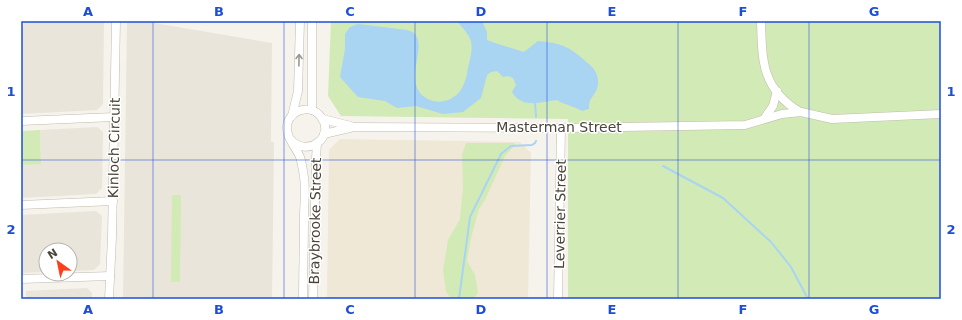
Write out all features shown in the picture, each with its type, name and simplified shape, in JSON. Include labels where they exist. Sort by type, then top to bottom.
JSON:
[{"type":"street","name":"Kinloch Circuit","points":[[109,299],[113,201],[116,21]]},
{"type":"street","points":[[292,116],[298,91],[300,21]]},
{"type":"street","points":[[312,21],[312,110]]},
{"type":"street","points":[[761,21],[764,65],[768,78],[777,91],[790,105],[801,112]]},
{"type":"street","points":[[764,118],[774,106],[777,91]]},
{"type":"street","points":[[302,109],[312,110],[319,114],[323,119],[325,128],[324,134],[317,143],[313,146],[302,147],[296,145],[290,139],[287,128],[288,121],[292,116],[302,109]]},
{"type":"street","name":"Masterman Street","points":[[324,134],[354,127],[561,128],[745,125],[764,118],[801,112],[832,119],[941,114]]},
{"type":"street","points":[[21,121],[114,117]]},
{"type":"street","name":"Masterman Street","points":[[323,119],[354,127]]},
{"type":"street","name":"Leverrier Street","points":[[558,299],[561,128]]},
{"type":"street","name":"Braybrooke Street","points":[[290,139],[300,157],[304,180],[303,299]]},
{"type":"street","name":"Braybrooke Street","points":[[313,299],[317,143]]},
{"type":"street","points":[[21,205],[113,201]]},
{"type":"street","points":[[21,279],[110,276]]},
{"type":"shaded area","points":[[25,21],[104,21],[103,104],[97,110],[21,114],[21,33]]},
{"type":"shaded area","points":[[127,21],[142,21],[272,43],[271,142],[274,142],[272,299],[123,299]]},
{"type":"shaded area","points":[[97,127],[103,132],[102,188],[96,194],[21,198],[21,165],[41,163],[40,130]]},
{"type":"shaded area","points":[[340,139],[520,142],[531,153],[528,299],[327,299],[329,150]]},
{"type":"shaded area","points":[[96,211],[102,216],[100,264],[94,270],[78,271],[78,242],[38,242],[38,272],[21,273],[21,215]]},
{"type":"shaded area","points":[[87,288],[92,293],[92,299],[26,299],[26,291]]},
{"type":"green space","points":[[331,21],[941,21],[941,299],[568,299],[568,119],[341,116],[328,96]]},
{"type":"green space","points":[[40,130],[41,164],[21,165],[21,131]]},
{"type":"green space","points":[[466,143],[514,143],[515,145],[505,156],[485,200],[479,209],[471,238],[467,261],[475,275],[478,293],[473,299],[451,299],[446,291],[443,271],[448,240],[460,219],[463,188],[462,155]]},
{"type":"green space","points":[[172,195],[181,195],[180,282],[171,282]]},
{"type":"water","points":[[457,21],[482,21],[487,32],[487,40],[524,52],[538,41],[557,44],[577,54],[592,67],[596,72],[598,79],[597,88],[590,101],[589,109],[582,111],[557,100],[538,103],[526,103],[521,101],[512,92],[516,85],[513,78],[508,76],[503,77],[497,71],[491,72],[487,75],[481,98],[463,112],[443,114],[416,106],[397,108],[385,101],[358,97],[340,77],[345,49],[345,34],[350,27],[358,24],[407,30],[415,34],[418,42],[415,73],[416,84],[420,93],[430,100],[440,102],[450,99],[458,94],[464,84],[472,44],[467,33]]},
{"type":"waterway","points":[[535,103],[536,117]]},
{"type":"waterway","points":[[459,299],[470,217],[501,154],[511,146],[532,145],[536,141]]},
{"type":"waterway","points":[[663,166],[723,198],[771,242],[791,267],[808,299]]}]
